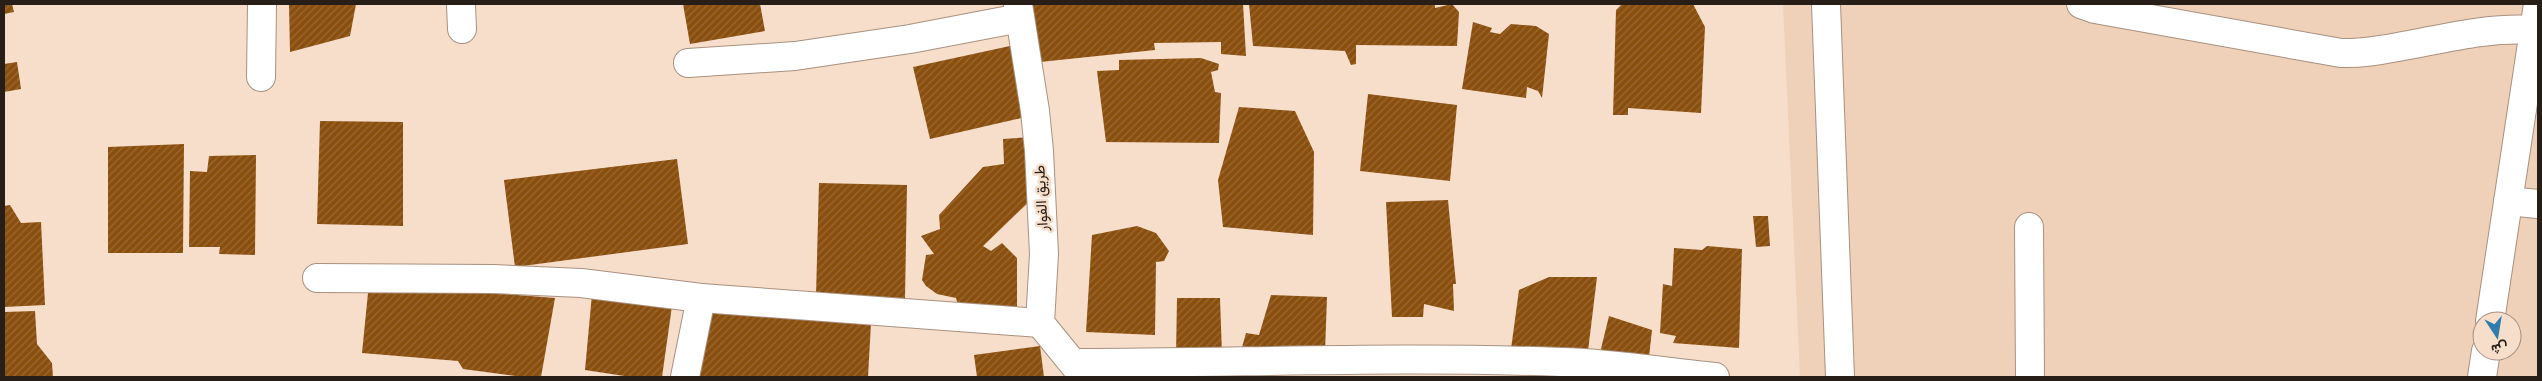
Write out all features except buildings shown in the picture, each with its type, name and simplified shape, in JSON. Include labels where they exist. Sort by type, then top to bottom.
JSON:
[{"type":"street","points":[[261,77],[262,4]]},
{"type":"street","points":[[1826,4],[1840,377]]},
{"type":"street","points":[[2081,4],[2095,9],[2341,54],[2373,52],[2479,31],[2534,30]]},
{"type":"street","points":[[2492,311],[2538,4]]},
{"type":"street","points":[[688,63],[795,56],[910,39],[1019,11]]},
{"type":"street","name":"طريق الفوار","points":[[1019,11],[1035,111],[1039,151],[1044,254],[1040,323]]},
{"type":"street","points":[[2508,201],[2538,204]]},
{"type":"street","points":[[2029,227],[2030,377]]},
{"type":"street","points":[[318,278],[493,279],[580,283],[701,298],[1040,323],[1079,370],[1342,360],[1563,362],[1715,377]]},
{"type":"street","points":[[684,377],[701,298]]},
{"type":"street","points":[[2482,377],[2484,361]]},
{"type":"shaded area","points":[[1783,4],[2538,4],[2538,377],[1800,377]]}]
